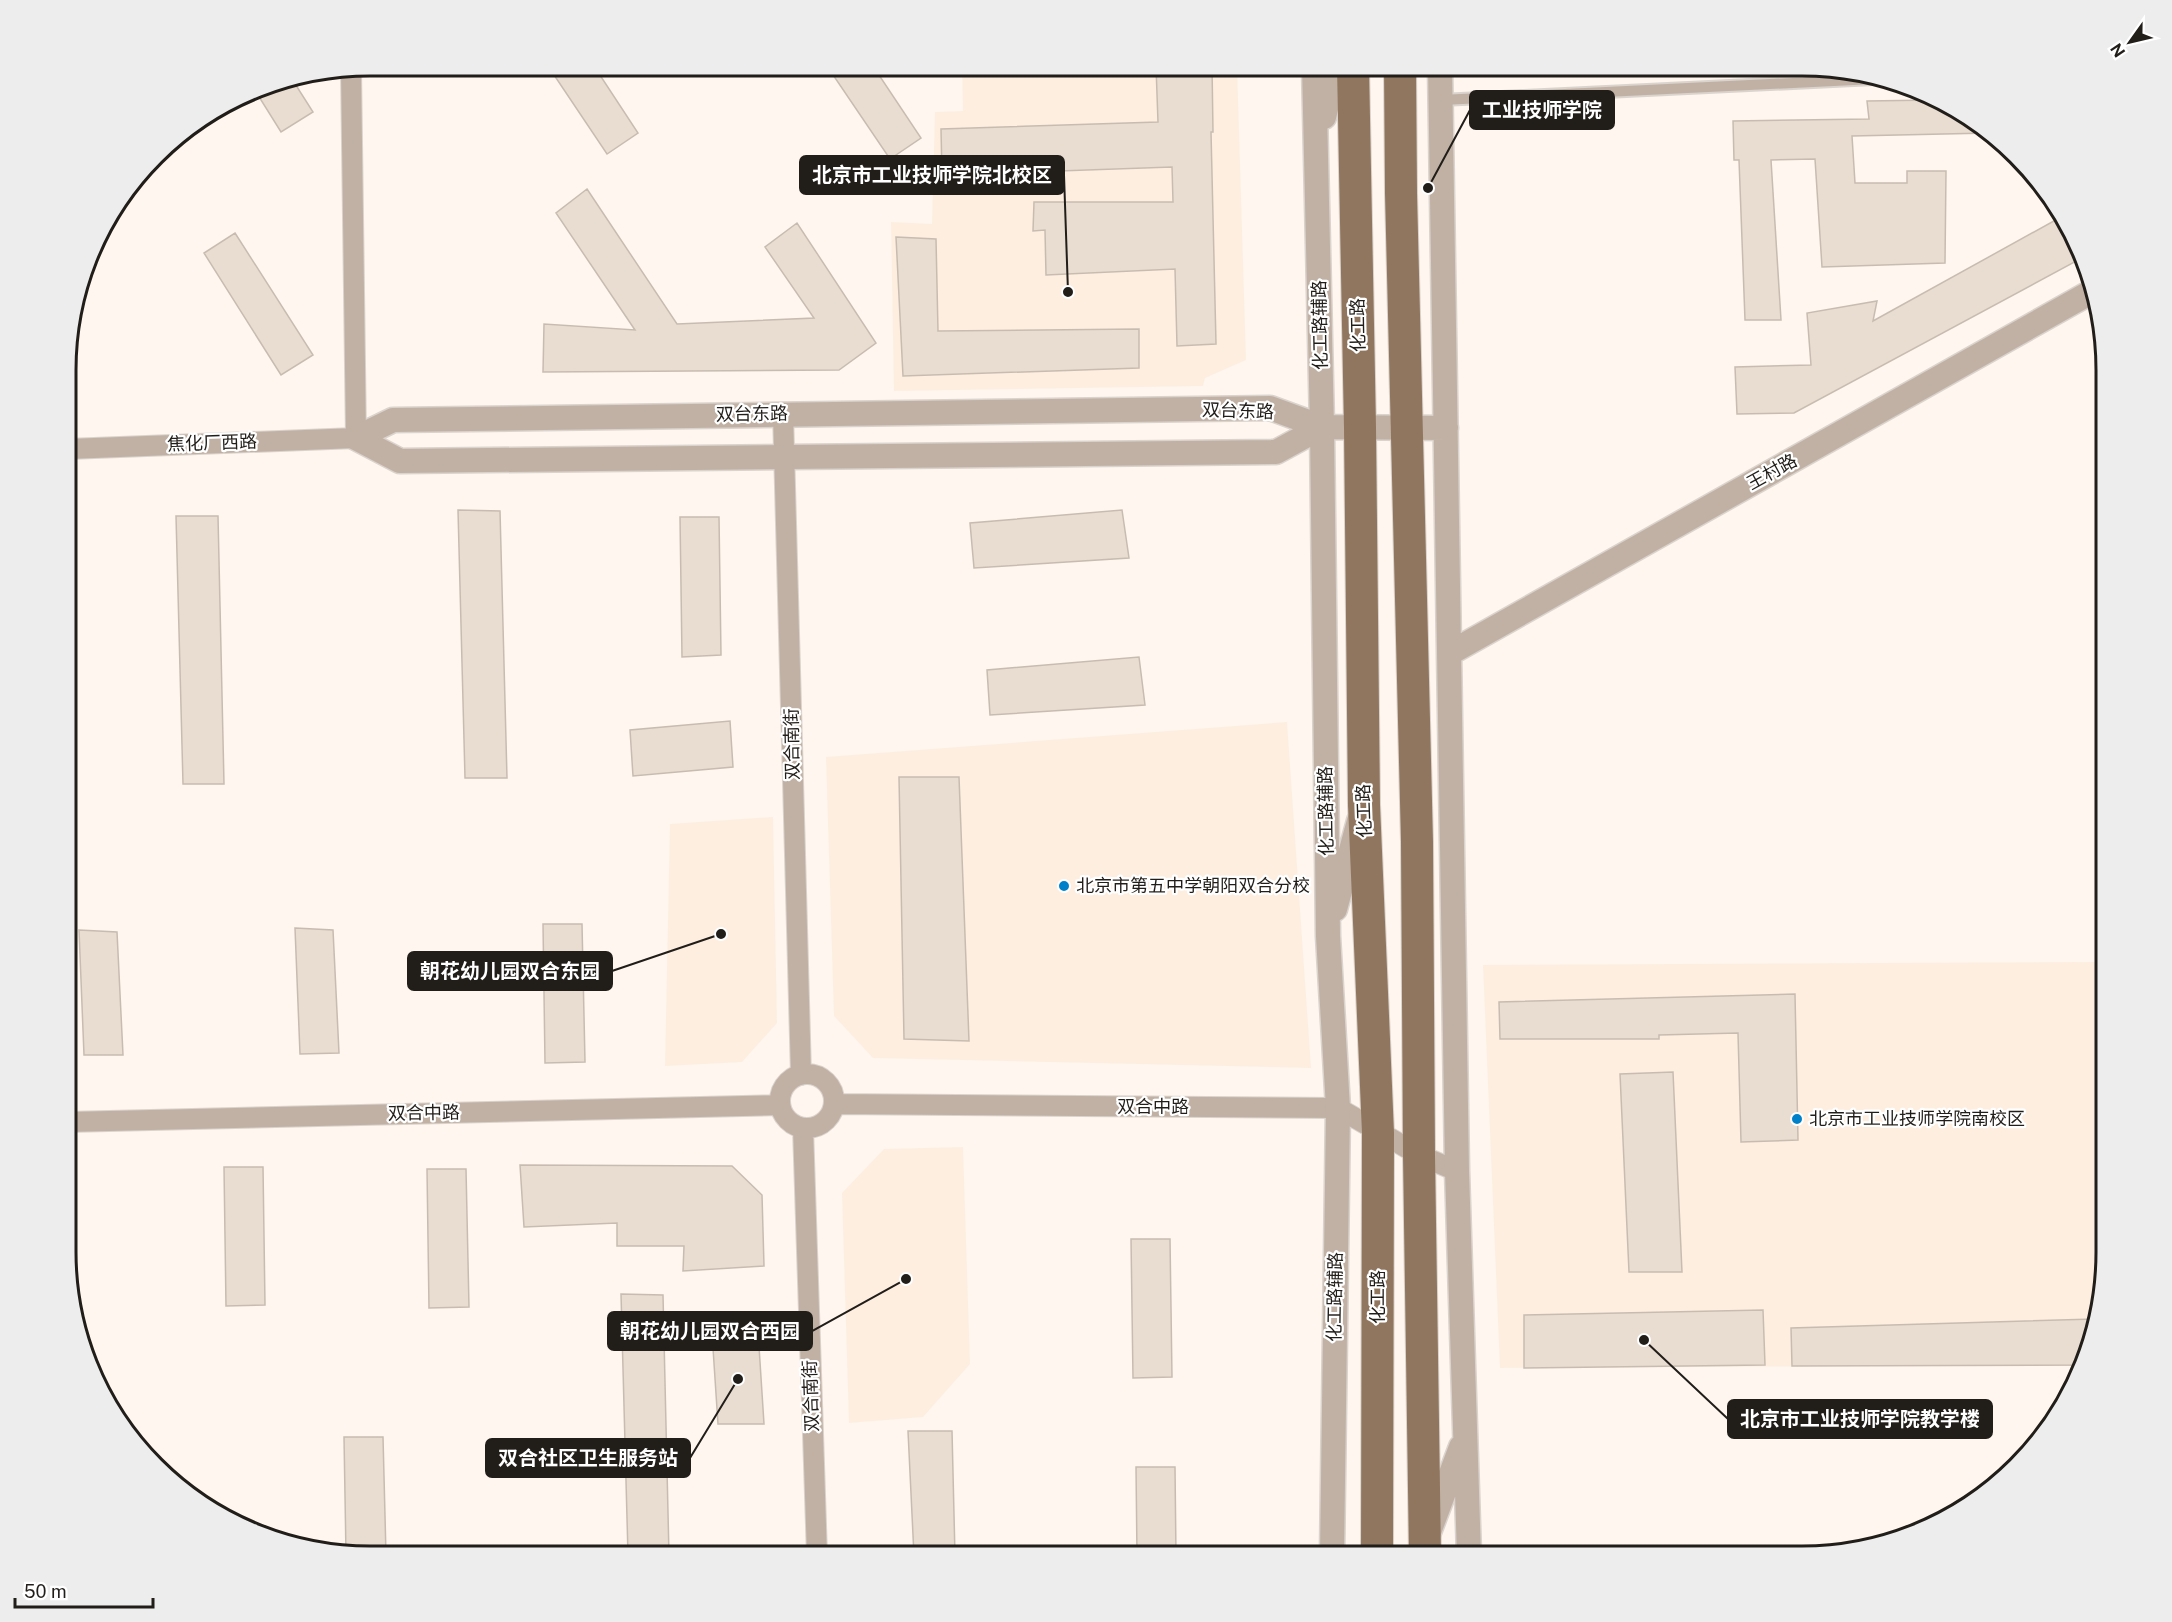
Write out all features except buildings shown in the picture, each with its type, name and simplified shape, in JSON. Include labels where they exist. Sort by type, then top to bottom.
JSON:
[{"type":"main road","name":"化工路","points":[[1353,77],[1364,805],[1378,1132],[1377,1546]]},
{"type":"main road","points":[[1400,77],[1417,842],[1425,1546]]},
{"type":"street","points":[[351,77],[356,438]]},
{"type":"street","name":"化工路辅路","points":[[1314,77],[1323,427],[1328,936],[1338,1108],[1332,1546]]},
{"type":"street","points":[[1316,150],[1333,77]]},
{"type":"street","points":[[1440,77],[1456,1171],[1468,1546]]},
{"type":"street","name":"王村路","points":[[1450,653],[2085,295]]},
{"type":"street","name":"双台东路","points":[[356,438],[393,420],[783,413],[1270,408],[1323,427]]},
{"type":"street","name":"双合南街","points":[[783,413],[801,1075]]},
{"type":"street","points":[[1323,427],[1446,428]]},
{"type":"street","name":"双台东路","points":[[356,438],[399,461],[1276,452],[1323,427]]},
{"type":"street","name":"焦化厂西路","points":[[76,449],[356,438]]},
{"type":"street","points":[[1328,936],[1364,805]]},
{"type":"street","points":[[801,1075],[818,1076],[825,1081],[830,1088],[834,1104],[826,1120],[811,1128],[802,1128],[788,1120],[780,1105],[782,1089],[787,1083],[801,1075]]},
{"type":"street","name":"双合中路","points":[[834,1104],[1338,1108]]},
{"type":"street","name":"双合中路","points":[[76,1122],[780,1105]]},
{"type":"street","points":[[1338,1108],[1419,1155],[1456,1171]]},
{"type":"street","name":"双合南街","points":[[802,1128],[817,1546]]},
{"type":"street","points":[[1426,1546],[1465,1435]]},
{"type":"lane","points":[[1441,100],[1848,80]]},
{"type":"shaded area","points":[[962,77],[1237,77],[1246,360],[1205,378],[1203,386],[894,391],[891,222],[932,224],[935,112],[963,111]]},
{"type":"shaded area","name":"北京市第五中学朝阳双合分校","points":[[1287,722],[1311,1068],[873,1058],[834,1016],[826,757]]},
{"type":"shaded area","points":[[773,817],[777,1023],[742,1062],[665,1066],[670,824]]},
{"type":"shaded area","name":"北京市工业技师学院南校区","points":[[2096,962],[2095,1271],[2090,1309],[2073,1365],[1500,1368],[1483,965]]},
{"type":"shaded area","points":[[963,1147],[970,1364],[923,1417],[849,1423],[842,1193],[884,1149]]},
{"type":"place","name":"工业技师学院","points":[[1428,188]]},
{"type":"place","name":"北京市工业技师学院北校区","points":[[1068,292]]},
{"type":"place","name":"北京市第五中学朝阳双合分校","points":[[1064,886]]},
{"type":"place","name":"朝花幼儿园双合东园","points":[[721,934]]},
{"type":"place","name":"北京市工业技师学院南校区","points":[[1797,1119]]},
{"type":"place","name":"朝花幼儿园双合西园","points":[[906,1279]]},
{"type":"place","name":"北京市工业技师学院教学楼","points":[[1644,1340]]},
{"type":"place","name":"双合社区卫生服务站","points":[[738,1379]]}]
